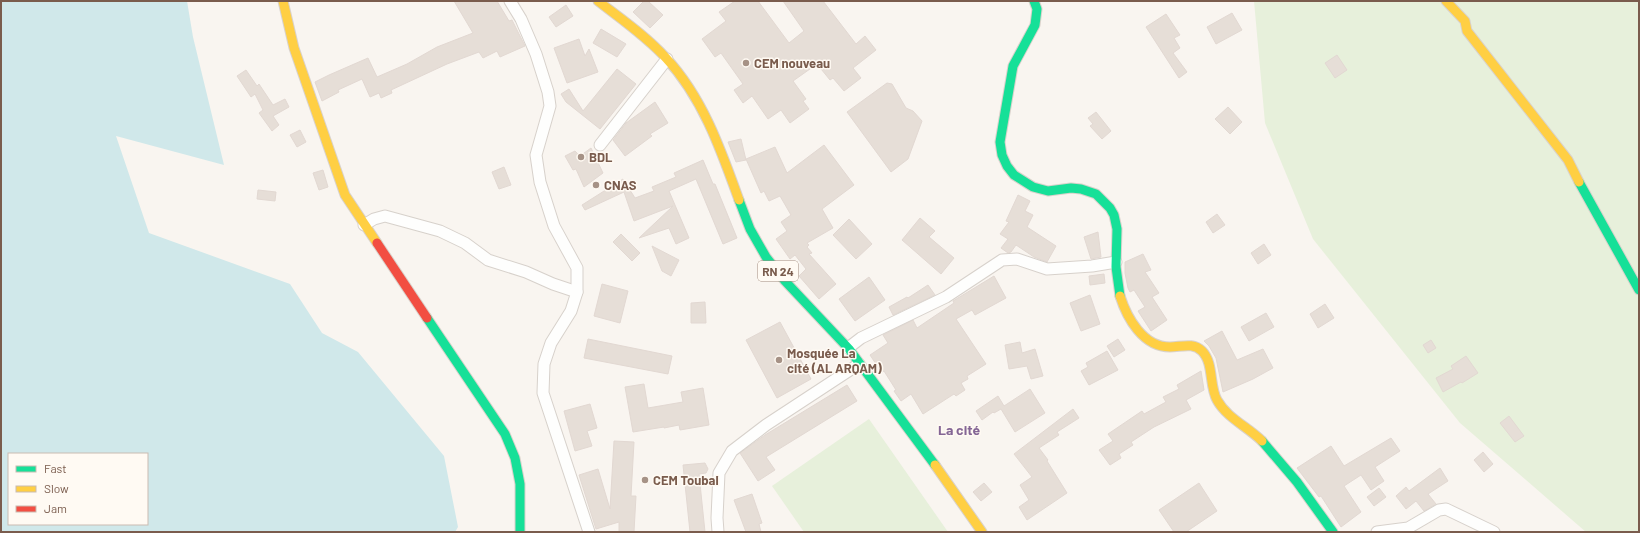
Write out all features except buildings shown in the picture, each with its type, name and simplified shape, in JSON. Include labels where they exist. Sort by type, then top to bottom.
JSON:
[{"type":"street","points":[[282,1],[294,48],[345,195],[505,434],[515,458],[520,484],[520,532]]},
{"type":"street","points":[[510,1],[521,19],[533,47],[548,92],[550,106],[536,155],[540,182],[554,226],[577,268],[577,292],[571,311],[551,343],[544,364],[543,393],[589,532]]},
{"type":"street","name":"RN 24","points":[[598,1],[631,26],[667,59],[695,96],[716,139],[750,229],[766,257],[848,348],[933,460],[982,532]]},
{"type":"street","points":[[1034,1],[1038,10],[1038,21],[1017,55],[1014,66],[1000,142],[1002,159],[1012,173],[1033,188],[1049,191],[1077,188],[1092,192],[1104,201],[1112,212],[1116,223],[1118,235],[1116,262],[1120,295],[1126,312],[1135,327],[1148,340],[1156,345],[1170,347],[1187,345],[1201,350],[1207,358],[1212,391],[1221,406],[1233,419],[1255,434],[1273,454],[1333,532]]},
{"type":"street","points":[[1446,1],[1465,21],[1468,31],[1568,160],[1639,290]]},
{"type":"street","points":[[600,145],[667,59]]},
{"type":"street","points":[[364,225],[374,219],[384,216],[440,231],[464,243],[488,260],[526,272],[553,284],[577,292]]},
{"type":"street","points":[[848,348],[861,338],[946,297],[1002,260],[1017,259],[1047,269],[1092,266],[1116,262]]},
{"type":"street","points":[[718,532],[717,518],[719,473],[732,451],[766,425],[859,364]]},
{"type":"street","points":[[1377,532],[1408,528],[1439,510],[1446,509],[1494,532]]},
{"type":"green space","points":[[1254,1],[1639,1],[1639,532],[1586,532],[1460,423],[1313,239],[1265,123]]},
{"type":"green space","points":[[869,419],[948,532],[804,532],[772,486]]},
{"type":"water","points":[[1,1],[187,1],[193,37],[224,165],[116,136],[149,233],[290,284],[322,333],[358,352],[444,456],[458,527],[455,532],[1,532]]},
{"type":"traffic: fast","points":[[1034,1],[1037,9],[1035,25],[1013,66],[1000,142],[1002,155],[1007,166],[1014,175],[1033,187],[1048,191],[1071,188],[1081,189],[1096,194],[1110,208],[1114,215],[1117,229],[1116,267],[1120,296]]},
{"type":"traffic: fast","points":[[1579,182],[1639,290]]},
{"type":"traffic: fast","points":[[739,200],[750,229],[766,257],[785,281],[849,349],[935,465]]},
{"type":"traffic: fast","points":[[427,318],[505,434],[515,458],[520,484],[520,532]]},
{"type":"traffic: fast","points":[[1262,441],[1297,482],[1333,532]]},
{"type":"traffic: slow","points":[[283,1],[294,48],[345,195],[377,243]]},
{"type":"traffic: slow","points":[[598,1],[650,42],[679,74],[701,107],[710,125],[739,200]]},
{"type":"traffic: slow","points":[[1446,1],[1465,21],[1467,31],[1568,160],[1579,182]]},
{"type":"traffic: slow","points":[[1120,296],[1132,322],[1144,337],[1160,346],[1191,346],[1202,351],[1206,356],[1210,368],[1213,388],[1217,400],[1226,412],[1262,441]]},
{"type":"traffic: slow","points":[[935,465],[982,532]]},
{"type":"traffic: jam","points":[[377,243],[427,318]]},
{"type":"place","name":"CEM nouveau","points":[[746,63]]},
{"type":"place","name":"BDL","points":[[581,157]]},
{"type":"place","name":"CNAS","points":[[596,185]]},
{"type":"place","name":"Mosquée La cité (AL ARQAM)","points":[[779,360]]},
{"type":"place","name":"CEM Toubal","points":[[645,480]]},
{"type":"district","name":"La cité","points":[[959,429]]}]
